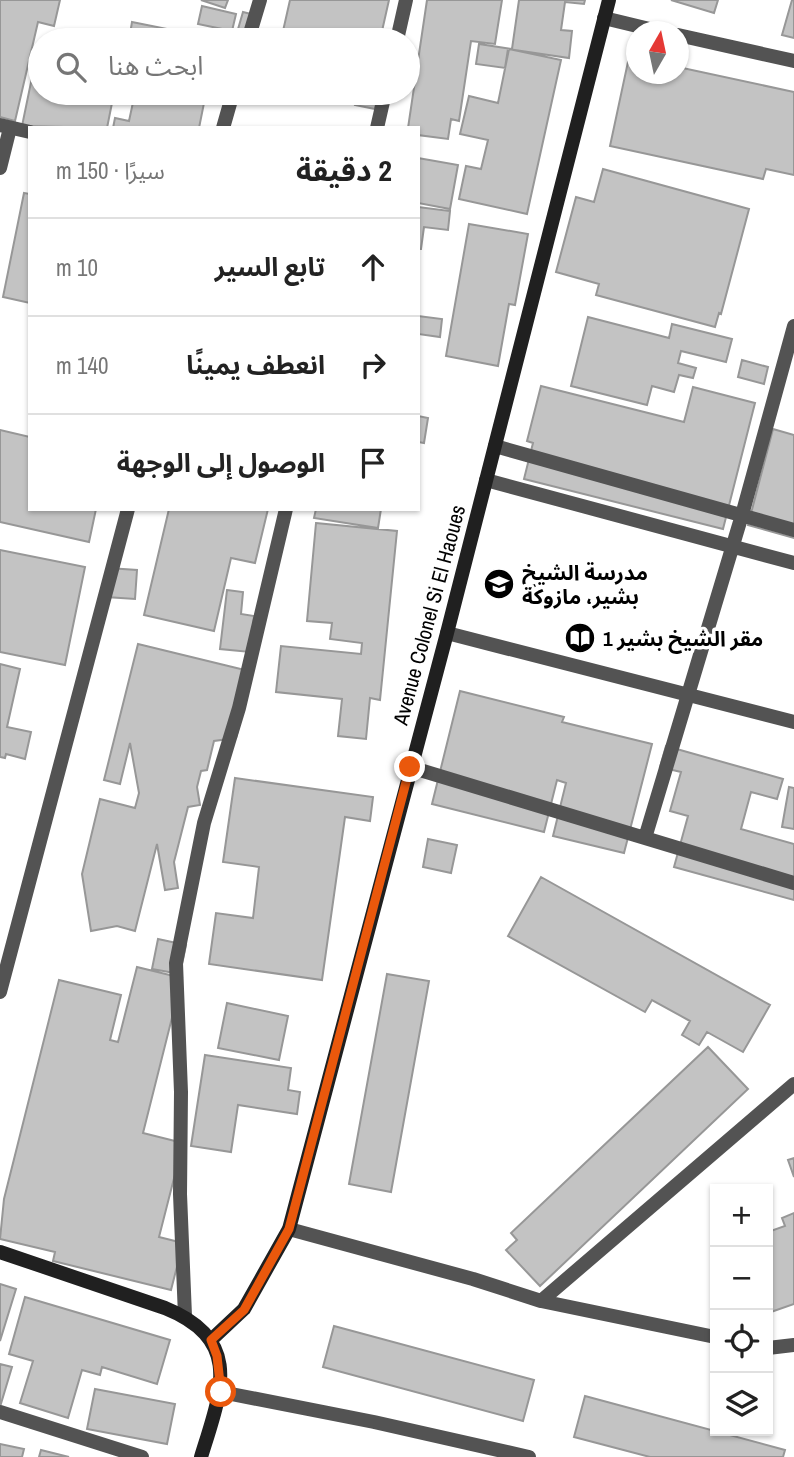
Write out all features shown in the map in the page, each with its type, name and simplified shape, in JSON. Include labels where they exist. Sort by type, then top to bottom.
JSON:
[{"type":"street","points":[[252,28],[260,0]]},
{"type":"street","points":[[400,28],[406,0]]},
{"type":"street","name":"Avenue Colonel Si El Haoues","points":[[211,1340],[244,1310],[289,1229],[447,633],[609,0]]},
{"type":"street","points":[[604,18],[626,23]]},
{"type":"street","points":[[689,37],[794,61]]},
{"type":"street","points":[[224,126],[230,105]]},
{"type":"street","points":[[377,126],[382,105]]},
{"type":"street","points":[[0,167],[5,126],[28,132]]},
{"type":"street","points":[[645,838],[742,516],[794,326]]},
{"type":"street","points":[[495,446],[794,530]]},
{"type":"street","points":[[486,481],[794,564]]},
{"type":"street","points":[[0,992],[127,511]]},
{"type":"street","points":[[185,1316],[181,1233],[177,963],[204,823],[239,708],[286,511]]},
{"type":"street","points":[[447,633],[794,722]]},
{"type":"street","points":[[410,767],[794,883]]},
{"type":"street","points":[[541,1301],[794,1084]]},
{"type":"street","points":[[289,1229],[473,1279],[541,1301],[710,1336]]},
{"type":"street","points":[[0,1252],[185,1316],[198,1324],[211,1340],[217,1356],[221,1392],[201,1457]]},
{"type":"street","points":[[773,1347],[794,1345]]},
{"type":"street","points":[[221,1392],[374,1422],[529,1457]]},
{"type":"street","points":[[0,1412],[142,1457]]},
{"type":"building","points":[[0,0],[60,0],[54,26],[38,22],[37,28],[28,28],[28,65],[15,121],[0,117]]},
{"type":"building","points":[[201,0],[228,0],[225,8]]},
{"type":"building","points":[[290,0],[389,0],[383,28],[284,28]]},
{"type":"building","points":[[427,0],[502,0],[495,44],[471,41],[459,121],[451,119],[448,139],[420,135],[420,126],[408,126],[411,105],[420,105],[420,47]]},
{"type":"building","points":[[519,0],[585,0],[584,4],[565,2],[561,30],[572,31],[569,58],[508,49],[505,68],[476,64],[479,44],[512,49]]},
{"type":"building","points":[[671,0],[718,0],[714,13]]},
{"type":"building","points":[[794,0],[794,38],[782,35]]},
{"type":"building","points":[[202,6],[236,14],[233,28],[198,24]]},
{"type":"building","points":[[243,12],[251,14],[248,28],[238,28]]},
{"type":"building","points":[[132,22],[162,28],[131,28]]},
{"type":"building","points":[[509,49],[561,60],[527,214],[459,199],[466,166],[481,169],[488,140],[460,134],[469,96],[498,103]]},
{"type":"building","points":[[689,69],[794,92],[794,175],[766,169],[763,179],[610,146],[626,71],[626,84],[689,84]]},
{"type":"building","points":[[28,97],[28,105],[112,105],[107,126],[22,126]]},
{"type":"building","points":[[132,105],[204,105],[199,126],[113,126],[115,118],[129,121]]},
{"type":"building","points":[[355,105],[376,105],[375,109]]},
{"type":"building","points":[[420,158],[458,165],[450,209],[420,203]]},
{"type":"building","points":[[603,169],[749,209],[721,314],[719,313],[715,327],[596,295],[599,284],[556,272],[576,197],[594,202]]},
{"type":"building","points":[[24,193],[28,194],[28,303],[3,297]]},
{"type":"building","points":[[420,207],[450,211],[448,230],[424,227],[421,249]]},
{"type":"building","points":[[469,224],[528,234],[515,305],[509,304],[498,366],[446,356]]},
{"type":"building","points":[[420,316],[442,319],[440,337],[420,334]]},
{"type":"building","points":[[588,317],[669,338],[672,324],[732,339],[726,362],[681,351],[678,363],[696,368],[693,378],[679,375],[674,392],[652,386],[647,405],[571,386]]},
{"type":"building","points":[[742,360],[768,367],[764,384],[738,377]]},
{"type":"building","points":[[541,386],[684,422],[693,387],[755,403],[723,529],[524,479],[533,443],[527,441]]},
{"type":"building","points":[[420,416],[428,418],[424,443],[420,442]]},
{"type":"building","points":[[773,429],[794,435],[794,538],[748,525]]},
{"type":"building","points":[[0,430],[28,437],[28,511],[96,511],[89,542],[0,522]]},
{"type":"building","points":[[169,511],[268,511],[255,563],[231,558],[214,631],[144,615]]},
{"type":"building","points":[[316,511],[381,511],[378,528],[314,518]]},
{"type":"building","points":[[316,523],[397,531],[380,700],[370,698],[366,739],[338,736],[342,699],[276,692],[281,646],[361,654],[362,643],[330,639],[332,623],[307,621]]},
{"type":"building","points":[[0,550],[85,567],[65,665],[0,652]]},
{"type":"building","points":[[108,568],[137,570],[135,599],[106,597]]},
{"type":"building","points":[[227,590],[243,592],[241,614],[254,616],[250,652],[220,649]]},
{"type":"building","points":[[138,644],[253,672],[236,738],[214,741],[207,770],[201,771],[197,787],[200,805],[188,807],[174,862],[178,888],[165,890],[157,844],[135,931],[117,926],[91,931],[82,874],[100,799],[135,808],[139,793],[130,743],[120,784],[104,780]]},
{"type":"building","points":[[0,664],[20,669],[7,727],[31,732],[25,759],[6,754],[5,758],[0,757]]},
{"type":"building","points":[[460,691],[564,717],[562,722],[652,744],[624,853],[553,836],[566,783],[557,780],[544,832],[432,804]]},
{"type":"building","points":[[666,746],[783,779],[777,799],[751,792],[741,829],[794,844],[794,900],[674,867],[688,816],[670,811],[681,772],[660,767]]},
{"type":"building","points":[[235,778],[373,797],[370,821],[345,817],[322,980],[209,964],[216,913],[253,918],[259,867],[223,862]]},
{"type":"building","points":[[789,787],[794,788],[794,829],[782,827]]},
{"type":"building","points":[[428,839],[457,845],[451,873],[423,867]]},
{"type":"building","points":[[541,877],[770,1005],[743,1052],[707,1032],[699,1045],[682,1035],[690,1021],[652,1000],[645,1012],[508,936]]},
{"type":"building","points":[[158,939],[186,945],[180,974],[152,969]]},
{"type":"building","points":[[137,967],[182,978],[143,1133],[183,1143],[159,1237],[183,1243],[171,1290],[53,1261],[55,1252],[0,1239],[4,1199],[59,980],[121,995],[110,1040],[118,1042]]},
{"type":"building","points":[[387,974],[429,981],[391,1192],[349,1184]]},
{"type":"building","points":[[227,1003],[288,1016],[279,1060],[218,1048]]},
{"type":"building","points":[[708,1047],[748,1089],[540,1286],[506,1250],[517,1240],[511,1233]]},
{"type":"building","points":[[205,1055],[291,1068],[288,1090],[300,1092],[297,1114],[238,1105],[231,1152],[191,1146]]},
{"type":"building","points":[[794,1158],[794,1177],[788,1160]]},
{"type":"building","points":[[794,1213],[794,1304],[773,1311],[773,1230],[785,1226],[782,1218]]},
{"type":"building","points":[[0,1284],[16,1289],[0,1341]]},
{"type":"building","points":[[25,1297],[170,1340],[157,1384],[102,1367],[100,1375],[82,1370],[68,1418],[20,1403],[33,1361],[9,1354]]},
{"type":"building","points":[[334,1326],[534,1380],[523,1421],[323,1367]]},
{"type":"building","points":[[0,1364],[12,1367],[0,1407]]},
{"type":"building","points":[[95,1389],[175,1404],[167,1444],[87,1429]]},
{"type":"building","points":[[585,1396],[710,1430],[710,1436],[733,1436],[785,1450],[783,1457],[650,1457],[574,1437]]},
{"type":"building","points":[[0,1444],[24,1449],[22,1457],[0,1457]]},
{"type":"building","points":[[41,1450],[69,1457],[39,1457]]},
{"type":"place","name":"مدرسة الشيخ بشير، مازوكة","points":[[499,584]]},
{"type":"place","name":"مقر الشيخ بشير 1","points":[[580,638]]},
{"type":"route","points":[[221,1392],[217,1356],[211,1340],[244,1310],[289,1229],[410,767]]}]
